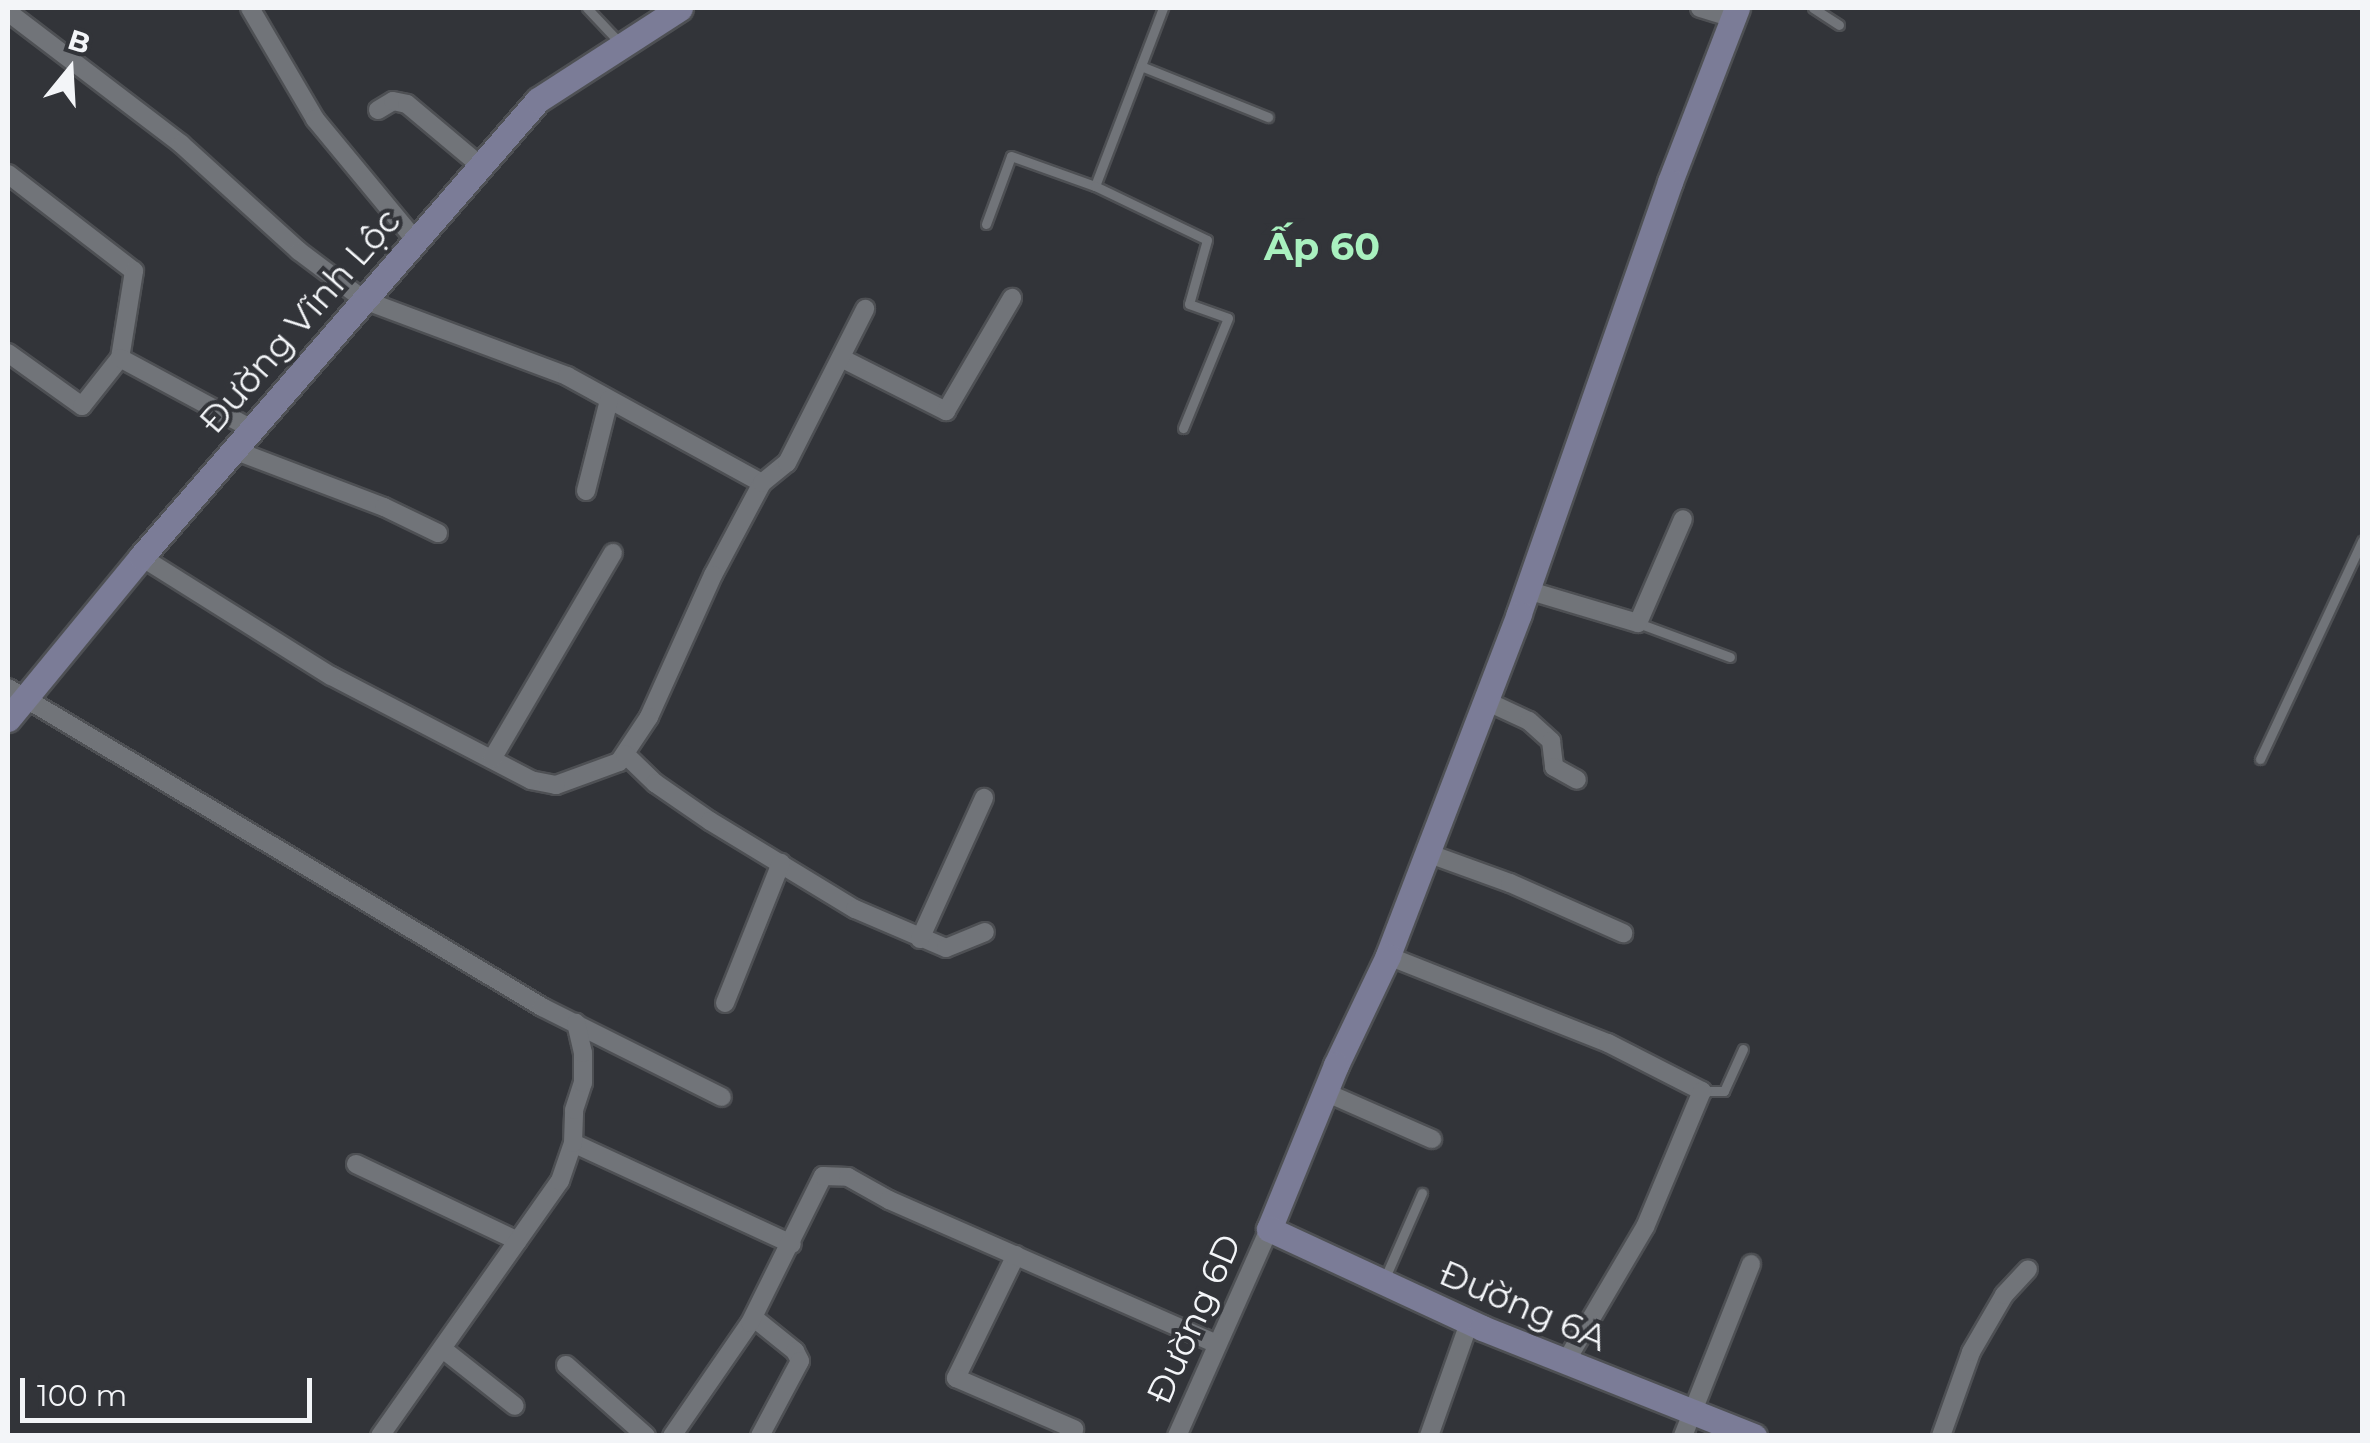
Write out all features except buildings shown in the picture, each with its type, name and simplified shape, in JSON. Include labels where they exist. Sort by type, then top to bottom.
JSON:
[{"type":"street","points":[[250,8],[315,119],[416,241]]},
{"type":"street","name":"Đường Vĩnh Lộc","points":[[13,703],[538,100],[680,8]]},
{"type":"street","points":[[1270,1229],[1325,1092],[1388,956],[1428,853],[1735,13],[1700,8]]},
{"type":"street","points":[[8,12],[180,144],[299,251],[364,300],[549,368],[762,483]]},
{"type":"street","points":[[378,110],[393,101],[407,104],[481,166]]},
{"type":"street","points":[[8,174],[134,271],[120,358],[82,406],[8,352]]},
{"type":"street","points":[[841,358],[946,411],[1012,298]]},
{"type":"street","points":[[141,556],[331,676],[532,780],[556,785],[619,762],[650,716],[713,574],[762,483],[786,463],[865,309]]},
{"type":"street","points":[[120,358],[252,429]]},
{"type":"street","points":[[586,491],[609,400]]},
{"type":"street","points":[[234,450],[384,507],[438,534]]},
{"type":"street","points":[[1527,590],[1638,624],[1683,519]]},
{"type":"street","points":[[492,759],[613,554]]},
{"type":"street","points":[[1486,701],[1529,721],[1551,740],[1554,767],[1577,780]]},
{"type":"street","points":[[13,703],[123,754],[576,1024],[722,1097]]},
{"type":"street","points":[[624,754],[682,802],[856,909],[946,948],[985,932]]},
{"type":"street","points":[[920,939],[984,798]]},
{"type":"street","points":[[1428,853],[1510,883],[1623,933]]},
{"type":"street","points":[[725,1004],[780,863]]},
{"type":"street","points":[[1388,956],[1608,1043],[1702,1091],[1645,1228],[1565,1364]]},
{"type":"street","points":[[380,1436],[560,1181],[573,1143],[574,1110],[582,1083],[583,1053],[576,1024]]},
{"type":"street","points":[[1325,1092],[1432,1138]]},
{"type":"street","points":[[573,1143],[792,1244]]},
{"type":"street","points":[[356,1164],[518,1240]]},
{"type":"street","points":[[672,1436],[754,1318],[823,1176],[848,1177],[890,1200],[1217,1344]]},
{"type":"street","name":"Đường 6A","points":[[1270,1229],[1687,1424],[1754,1436]]},
{"type":"street","name":"Đường 6D","points":[[1178,1436],[1270,1229]]},
{"type":"street","points":[[1016,1255],[956,1378],[1074,1428]]},
{"type":"street","points":[[1687,1424],[1751,1264]]},
{"type":"street","points":[[1940,1436],[1971,1352],[2004,1295],[2028,1269]]},
{"type":"street","points":[[754,1318],[798,1354],[800,1361],[760,1436]]},
{"type":"street","points":[[1429,1436],[1470,1322]]},
{"type":"street","points":[[444,1350],[515,1406]]},
{"type":"street","points":[[566,1365],[646,1436]]},
{"type":"lane","points":[[587,8],[623,46]]},
{"type":"lane","points":[[1095,186],[1164,8]]},
{"type":"lane","points":[[1813,8],[1838,25]]},
{"type":"lane","points":[[1141,66],[1268,117]]},
{"type":"lane","points":[[986,224],[1011,156],[1095,186],[1207,240],[1189,304],[1228,318],[1183,428]]},
{"type":"lane","points":[[2260,759],[2362,541]]},
{"type":"lane","points":[[1638,624],[1730,657]]},
{"type":"lane","points":[[1702,1091],[1724,1091],[1743,1049]]},
{"type":"lane","points":[[1383,1283],[1422,1192]]},
{"type":"district","name":"Ấp 60","points":[[1322,247]]}]
